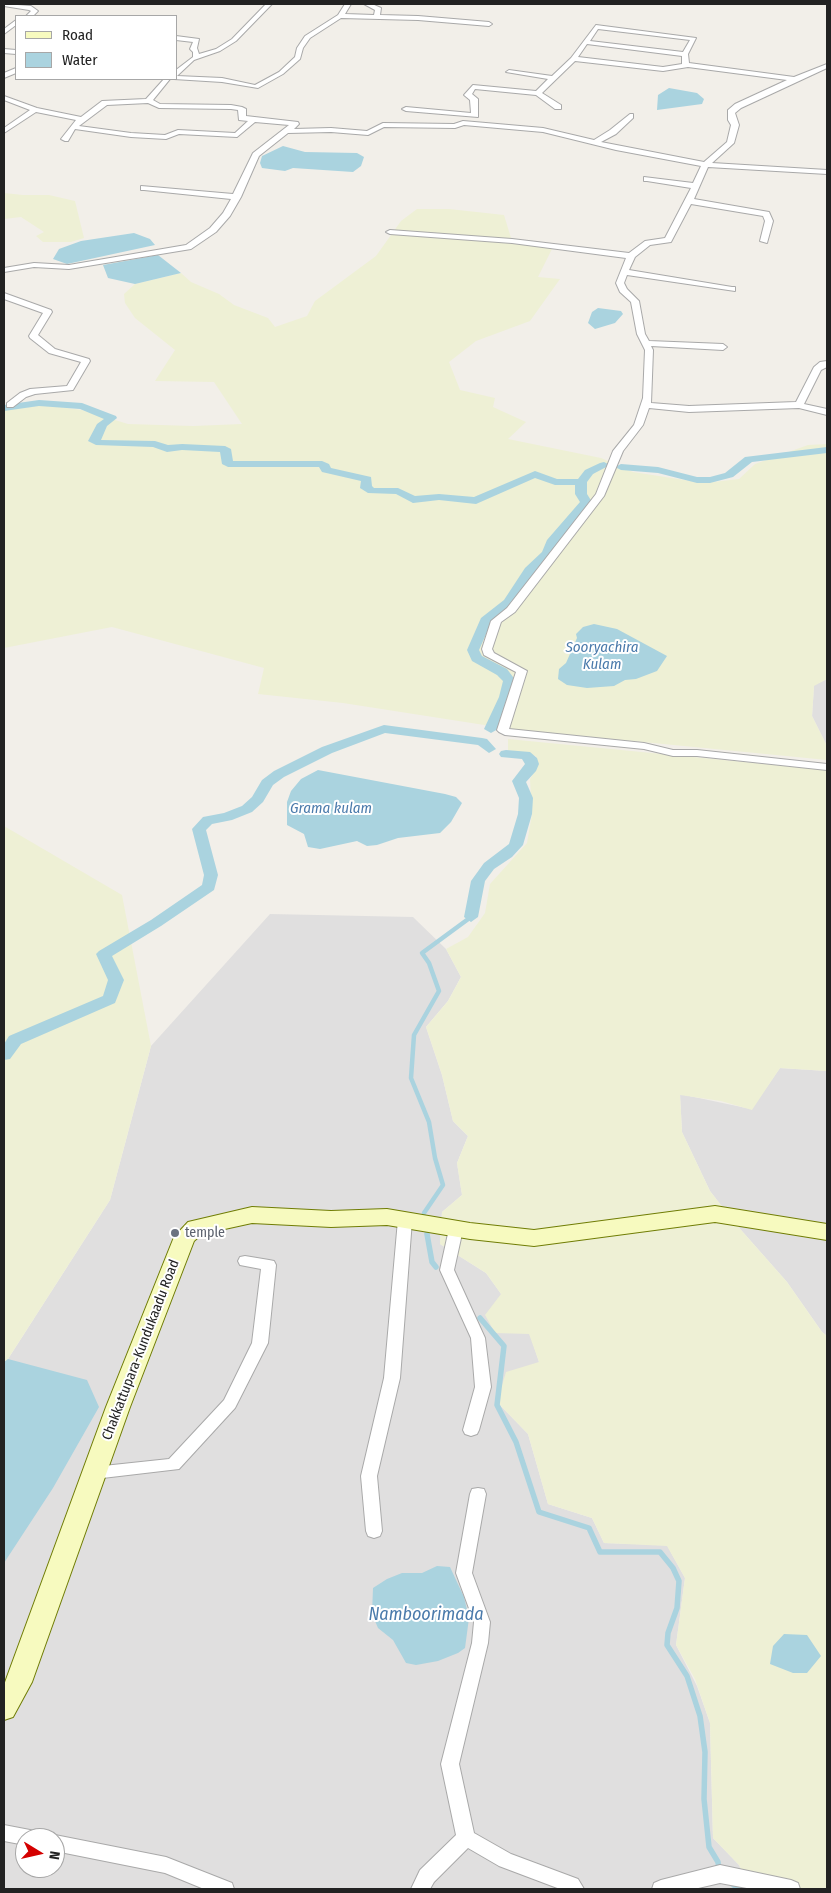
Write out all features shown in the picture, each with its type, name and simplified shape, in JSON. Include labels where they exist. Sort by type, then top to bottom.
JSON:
[{"type":"street","points":[[4,4],[31,8],[34,11],[30,15]]},
{"type":"street","points":[[178,73],[181,72],[184,64],[196,57],[218,50],[234,40],[269,4]]},
{"type":"street","points":[[178,78],[222,80],[256,87],[281,73],[298,58],[300,48],[307,37],[340,16],[348,4]]},
{"type":"street","points":[[367,4],[379,9],[376,17]]},
{"type":"street","points":[[458,22],[460,12]]},
{"type":"street","points":[[340,16],[489,24]]},
{"type":"street","points":[[4,32],[15,23]]},
{"type":"street","points":[[538,93],[573,59],[596,27],[694,39],[685,54],[686,64]]},
{"type":"street","points":[[178,38],[197,40],[192,49],[196,51],[196,57]]},
{"type":"street","points":[[585,42],[685,54]]},
{"type":"street","points":[[4,51],[15,52]]},
{"type":"street","points":[[573,59],[664,69],[686,64],[795,79]]},
{"type":"street","points":[[827,66],[738,106],[731,112],[735,125],[730,143],[706,165],[668,240],[648,243],[631,256],[620,283],[623,290],[635,301],[641,334],[649,350],[648,398],[638,425],[618,451],[601,494],[511,610],[496,621],[487,649],[489,655],[522,671],[503,730],[505,732],[644,746],[673,753],[713,754],[827,767]]},
{"type":"street","points":[[509,72],[553,78]]},
{"type":"street","points":[[65,139],[73,127],[105,103],[141,104],[149,101],[166,80]]},
{"type":"street","points":[[406,109],[475,115],[474,99],[468,95],[473,87],[538,93],[558,107]]},
{"type":"street","points":[[4,98],[35,110],[82,119]]},
{"type":"street","points":[[4,270],[34,266],[69,268],[188,247],[213,230],[237,197],[256,155],[295,124],[293,122],[242,118],[242,109],[232,107],[160,106],[149,101]]},
{"type":"street","points":[[4,131],[35,110]]},
{"type":"street","points":[[595,143],[613,132],[630,116]]},
{"type":"street","points":[[73,127],[131,135],[166,137],[178,132],[237,135],[254,119]]},
{"type":"street","points":[[288,131],[331,130],[368,133],[383,125],[455,126],[463,123],[542,130],[595,143],[706,165],[827,172]]},
{"type":"street","points":[[647,179],[695,186]]},
{"type":"street","points":[[144,188],[237,197]]},
{"type":"street","points":[[689,201],[766,214],[770,220],[764,241]]},
{"type":"street","points":[[390,232],[512,241],[631,256]]},
{"type":"street","points":[[624,272],[732,289]]},
{"type":"street","points":[[4,296],[48,312],[34,336],[52,351],[86,361],[70,388],[33,391],[23,395],[10,405]]},
{"type":"street","points":[[645,343],[723,347]]},
{"type":"street","points":[[799,405],[817,369],[823,364],[827,364]]},
{"type":"street","points":[[645,406],[689,408],[799,405],[827,412]]},
{"type":"street","name":"Chakkattupara-Kundukaadu Road","points":[[4,1709],[19,1682],[156,1308],[185,1237],[196,1227],[252,1215],[331,1219],[387,1217],[456,1229],[534,1238],[715,1214],[827,1232]]},
{"type":"street","points":[[374,1531],[369,1476],[392,1378],[405,1220]]},
{"type":"street","points":[[456,1229],[447,1270],[478,1338],[483,1387],[471,1430]]},
{"type":"street","points":[[94,1473],[173,1465],[230,1404],[260,1343],[269,1265],[245,1261]]},
{"type":"street","points":[[478,1494],[464,1572],[482,1622],[480,1644],[450,1764],[466,1838],[504,1860],[571,1885],[575,1889]]},
{"type":"street","points":[[420,1889],[427,1876],[466,1838]]},
{"type":"street","points":[[65,1845],[166,1865],[225,1889]]},
{"type":"street","points":[[661,1889],[720,1874],[791,1889]]},
{"type":"shaded area","points":[[827,679],[827,746],[812,716],[814,685]]},
{"type":"shaded area","points":[[270,914],[413,917],[446,949],[461,977],[448,1001],[426,1027],[442,1075],[453,1121],[468,1136],[457,1163],[462,1195],[442,1212],[440,1244],[486,1273],[530,1334],[539,1362],[497,1402],[528,1434],[548,1504],[592,1518],[604,1543],[667,1545],[685,1578],[676,1645],[697,1686],[710,1723],[713,1838],[739,1865],[751,1889],[4,1889],[4,1362],[8,1359],[110,1200],[151,1046]]},
{"type":"shaded area","points":[[780,1068],[827,1071],[827,1336],[822,1332],[787,1282],[734,1222],[710,1191],[682,1132],[680,1094],[751,1109]]},
{"type":"green space","points":[[4,193],[49,195],[75,201],[84,238],[71,242],[43,242],[36,236],[44,232],[21,217],[4,219]]},
{"type":"green space","points":[[417,209],[449,209],[504,215],[511,238],[553,247],[538,277],[560,279],[530,321],[476,341],[449,362],[460,390],[495,398],[493,407],[526,422],[508,439],[601,458],[633,472],[704,483],[739,479],[755,464],[808,445],[827,444],[827,679],[814,686],[812,716],[827,746],[827,760],[510,729],[343,703],[258,694],[264,668],[112,627],[4,648],[4,410],[45,405],[82,410],[128,424],[193,426],[242,424],[214,382],[155,381],[175,350],[135,318],[125,303],[124,294],[135,284],[181,273],[191,282],[219,294],[234,305],[268,318],[275,327],[307,316],[315,301],[376,256],[401,221]]},
{"type":"green space","points":[[508,739],[827,770],[827,1071],[780,1068],[752,1110],[721,1101],[680,1095],[682,1132],[710,1191],[734,1222],[787,1282],[822,1332],[827,1336],[827,1889],[751,1889],[739,1865],[713,1838],[710,1723],[695,1679],[676,1645],[685,1578],[667,1546],[604,1543],[592,1518],[548,1504],[528,1434],[497,1402],[506,1372],[539,1362],[529,1334],[495,1333],[485,1315],[501,1294],[486,1273],[440,1244],[442,1212],[462,1195],[457,1163],[468,1136],[453,1121],[442,1075],[426,1027],[448,1001],[461,977],[446,949],[468,937],[485,913],[490,884],[527,843],[532,814],[530,779],[537,767],[536,756],[508,750]]},
{"type":"green space","points":[[4,826],[122,895],[151,1046],[110,1200],[8,1359],[4,1362]]},
{"type":"water","points":[[669,88],[697,93],[704,99],[702,104],[657,110],[658,95]]},
{"type":"water","points":[[283,146],[305,152],[357,153],[364,157],[361,166],[353,172],[293,168],[285,171],[262,168],[260,163],[262,156]]},
{"type":"water","points":[[134,233],[150,239],[155,245],[67,264],[53,259],[59,249],[81,241]]},
{"type":"water","points":[[158,255],[181,273],[135,284],[108,278],[103,265]]},
{"type":"water","points":[[598,308],[621,311],[623,314],[615,323],[595,329],[588,323],[592,312]]},
{"type":"water","name":"Sooryachira Kulam","points":[[594,624],[617,629],[667,656],[657,671],[636,679],[625,680],[614,686],[587,688],[567,685],[558,679],[559,669],[566,663],[577,638],[576,634],[583,627]]},
{"type":"water","name":"Grama kulam","points":[[318,770],[445,794],[456,797],[462,803],[451,822],[440,833],[398,838],[377,845],[367,846],[357,841],[320,849],[308,847],[304,834],[287,825],[287,802],[291,791],[301,779]]},
{"type":"water","points":[[8,1359],[87,1380],[99,1407],[53,1488],[4,1563],[4,1362]]},
{"type":"water","name":"Namboorimada","points":[[437,1566],[450,1567],[464,1597],[469,1618],[465,1648],[438,1661],[416,1665],[406,1663],[393,1640],[378,1628],[372,1614],[373,1588],[387,1579],[402,1573],[422,1573]]},
{"type":"water","points":[[784,1634],[807,1635],[821,1656],[807,1673],[793,1673],[770,1664],[773,1646]]},
{"type":"waterway","points":[[4,408],[39,403],[82,406],[112,418],[103,424],[97,433],[94,441],[100,443],[155,444],[167,449],[182,447],[225,449],[228,464],[322,464],[326,470],[367,479],[366,488],[372,491],[398,491],[413,500],[439,497],[476,501],[535,474],[555,482],[581,482]]},
{"type":"waterway","points":[[621,467],[658,470],[697,480],[710,480],[729,475],[749,459],[827,450]]},
{"type":"waterway","points":[[581,482],[589,472],[604,465]]},
{"type":"waterway","points":[[491,729],[506,697],[510,681],[502,672],[477,658],[473,650],[485,621],[509,602],[529,571],[547,553],[551,543],[586,502],[581,494],[581,482]]},
{"type":"waterway","points":[[4,1055],[15,1040],[110,999],[116,980],[104,954],[156,923],[209,887],[211,875],[199,829],[208,820],[227,817],[247,809],[258,799],[267,783],[279,774],[327,750],[384,729],[482,742],[489,749]]},
{"type":"waterway","points":[[471,917],[478,881],[489,866],[507,854],[516,845],[525,814],[526,798],[519,781],[529,771],[532,764],[530,758],[525,755],[506,754]]},
{"type":"waterway","points":[[424,1213],[443,1185],[435,1158],[429,1122],[411,1078],[414,1035],[439,991],[429,963],[422,953],[471,917]]},
{"type":"waterway","points":[[427,1234],[432,1262],[436,1267]]},
{"type":"waterway","points":[[480,1318],[504,1346],[497,1405],[516,1442],[539,1512],[589,1528],[600,1552],[660,1552],[673,1568],[679,1581],[677,1608],[668,1633],[667,1645],[687,1676],[700,1716],[705,1752],[704,1799],[709,1847],[718,1862],[719,1870]]},
{"type":"waterway","points":[[730,1882],[739,1889]]},
{"type":"place","name":"temple","points":[[175,1233]]}]
